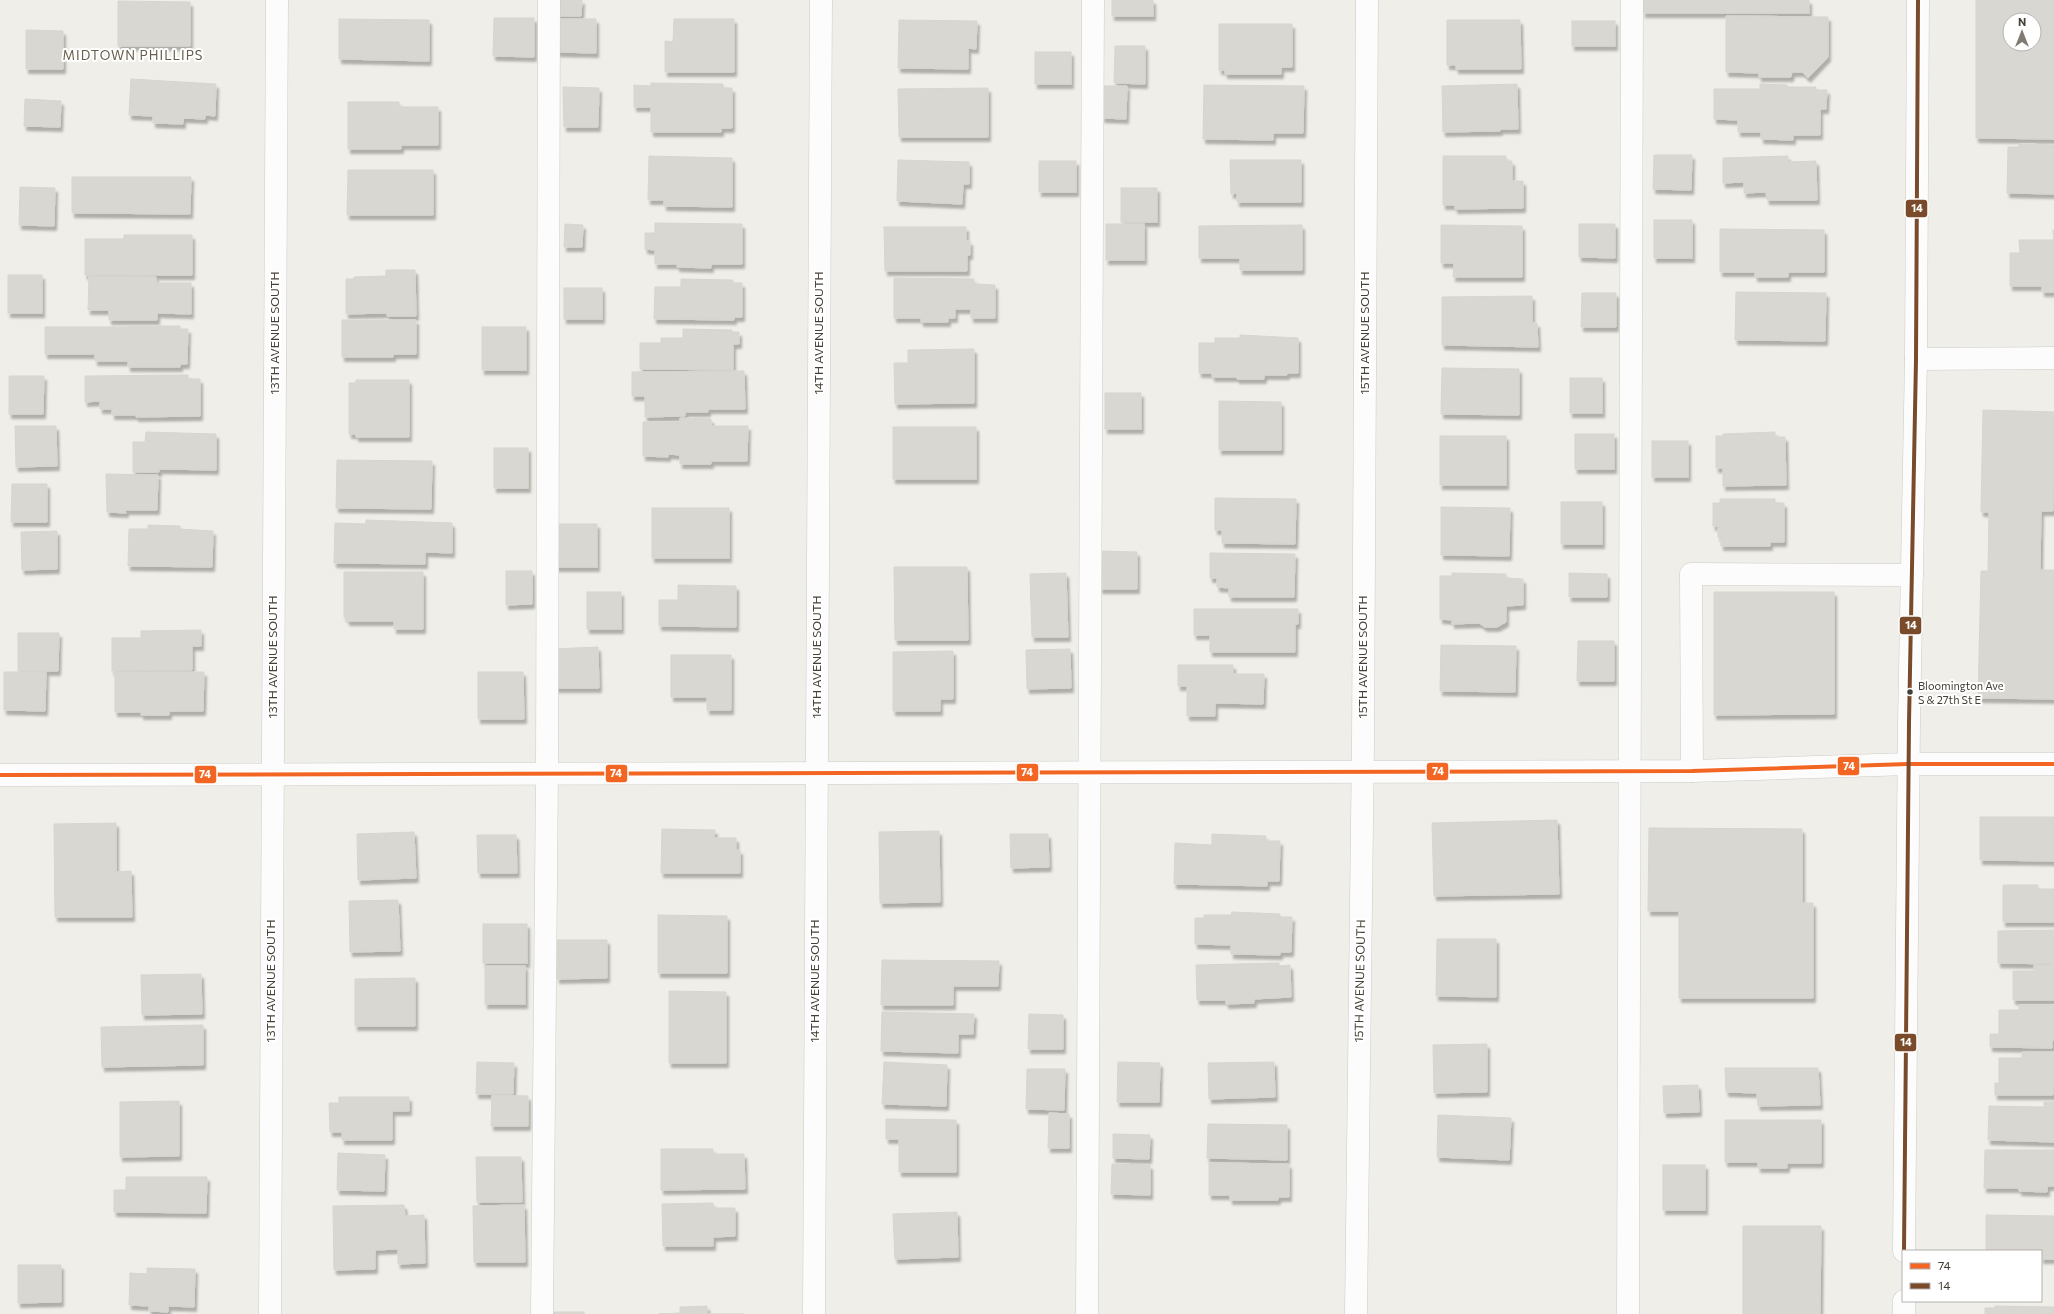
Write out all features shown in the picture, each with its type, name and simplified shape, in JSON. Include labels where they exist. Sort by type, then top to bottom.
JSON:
[{"type":"street","name":"13TH AVENUE SOUTH","points":[[270,1314],[277,0]]},
{"type":"street","points":[[542,1314],[547,774],[550,0]]},
{"type":"street","name":"14TH AVENUE SOUTH","points":[[814,1314],[821,0]]},
{"type":"street","points":[[1087,1314],[1093,0]]},
{"type":"street","name":"15TH AVENUE SOUTH","points":[[1356,1314],[1362,771],[1367,0]]},
{"type":"street","points":[[1628,1314],[1632,0]]},
{"type":"street","points":[[1904,1250],[1908,764],[1916,359],[1918,0]]},
{"type":"street","points":[[1916,359],[2054,358]]},
{"type":"street","points":[[1692,770],[1691,574],[1912,575]]},
{"type":"street","points":[[0,775],[1692,770],[1908,764],[2054,764]]},
{"type":"street","points":[[1904,1302],[1904,1314]]},
{"type":"building","points":[[557,0],[582,0],[581,16],[557,16]]},
{"type":"building","points":[[1112,0],[1153,0],[1153,16],[1112,16]]},
{"type":"building","points":[[1643,0],[1809,0],[1809,13],[1643,13]]},
{"type":"building","points":[[1976,0],[2054,0],[2054,139],[1976,138]]},
{"type":"building","points":[[118,1],[190,2],[190,46],[118,46]]},
{"type":"building","points":[[1726,16],[1828,17],[1828,57],[1808,78],[1802,72],[1792,72],[1791,77],[1759,77],[1759,73],[1726,72]]},
{"type":"building","points":[[494,18],[534,18],[534,57],[493,56]]},
{"type":"building","points":[[339,19],[429,20],[429,61],[339,59]]},
{"type":"building","points":[[557,19],[596,19],[596,53],[556,52]]},
{"type":"building","points":[[674,19],[734,19],[734,72],[665,72],[665,41],[673,42]]},
{"type":"building","points":[[899,20],[977,21],[976,49],[968,48],[968,69],[898,68]]},
{"type":"building","points":[[1447,20],[1520,20],[1521,69],[1456,69],[1456,65],[1447,65]]},
{"type":"building","points":[[1572,21],[1615,21],[1615,46],[1572,46]]},
{"type":"building","points":[[1219,24],[1292,24],[1292,67],[1281,67],[1281,74],[1225,74],[1225,70],[1219,70]]},
{"type":"building","points":[[26,30],[63,31],[63,69],[26,69]]},
{"type":"building","points":[[1115,46],[1145,46],[1145,84],[1114,83]]},
{"type":"building","points":[[1035,52],[1071,52],[1071,84],[1035,84]]},
{"type":"building","points":[[131,79],[216,84],[215,116],[205,115],[205,119],[183,118],[183,124],[153,123],[153,116],[129,115]]},
{"type":"building","points":[[651,83],[723,84],[723,88],[732,88],[732,128],[721,128],[721,132],[651,132],[651,107],[634,107],[634,85],[651,86]]},
{"type":"building","points":[[1517,84],[1518,129],[1500,129],[1500,131],[1443,132],[1442,86]]},
{"type":"building","points":[[1760,84],[1787,85],[1787,87],[1816,87],[1816,90],[1827,90],[1826,109],[1820,109],[1820,135],[1793,135],[1793,140],[1761,139],[1761,132],[1738,132],[1738,120],[1714,119],[1714,89],[1760,89]]},
{"type":"building","points":[[1204,85],[1304,86],[1303,133],[1273,133],[1273,140],[1203,139]]},
{"type":"building","points":[[1103,86],[1127,86],[1126,119],[1102,118]]},
{"type":"building","points":[[563,87],[599,88],[598,127],[564,127]]},
{"type":"building","points":[[988,88],[988,137],[899,137],[898,89]]},
{"type":"building","points":[[25,99],[61,101],[60,127],[24,126]]},
{"type":"building","points":[[348,102],[399,102],[399,107],[438,107],[438,145],[401,145],[401,149],[348,149]]},
{"type":"building","points":[[2019,144],[2054,145],[2054,194],[2007,193],[2008,147],[2019,147]]},
{"type":"building","points":[[1654,155],[1692,155],[1691,190],[1653,189]]},
{"type":"building","points":[[649,156],[732,158],[732,207],[664,206],[664,200],[648,200]]},
{"type":"building","points":[[1443,156],[1506,156],[1506,161],[1512,161],[1512,181],[1523,181],[1523,208],[1455,209],[1455,205],[1443,205]]},
{"type":"building","points":[[1788,156],[1788,162],[1816,161],[1817,200],[1767,200],[1766,192],[1744,193],[1744,182],[1723,183],[1723,158]]},
{"type":"building","points":[[898,160],[969,162],[969,184],[963,184],[962,204],[897,201]]},
{"type":"building","points":[[1230,160],[1301,160],[1301,202],[1237,202],[1237,193],[1231,194]]},
{"type":"building","points":[[1039,161],[1076,161],[1076,192],[1039,192]]},
{"type":"building","points":[[348,170],[433,170],[433,215],[347,215]]},
{"type":"building","points":[[72,177],[191,177],[190,214],[72,213]]},
{"type":"building","points":[[20,187],[55,188],[54,226],[19,225]]},
{"type":"building","points":[[1121,188],[1157,188],[1157,222],[1121,222]]},
{"type":"building","points":[[1654,220],[1692,220],[1692,258],[1654,258]]},
{"type":"building","points":[[655,223],[742,224],[742,264],[711,264],[711,268],[677,267],[677,264],[655,264],[655,250],[645,249],[645,233],[655,233]]},
{"type":"building","points":[[565,224],[583,225],[582,247],[564,247]]},
{"type":"building","points":[[1106,224],[1144,224],[1144,260],[1106,260]]},
{"type":"building","points":[[1579,224],[1615,224],[1615,258],[1579,257]]},
{"type":"building","points":[[1302,225],[1302,270],[1240,270],[1240,258],[1199,258],[1199,226]]},
{"type":"building","points":[[1441,225],[1522,226],[1522,277],[1453,277],[1454,263],[1441,263]]},
{"type":"building","points":[[884,227],[966,227],[966,241],[970,241],[970,255],[967,255],[967,271],[885,271]]},
{"type":"building","points":[[1720,229],[1824,230],[1824,272],[1788,272],[1788,277],[1755,277],[1755,272],[1720,272]]},
{"type":"building","points":[[124,235],[192,235],[192,275],[85,275],[85,239],[124,239]]},
{"type":"building","points":[[2019,240],[2054,240],[2054,292],[2042,292],[2042,286],[2010,286],[2010,253],[2020,253]]},
{"type":"building","points":[[386,270],[415,270],[416,316],[387,316],[387,313],[346,314],[346,279],[354,279],[354,277],[386,276]]},
{"type":"building","points":[[8,275],[42,275],[42,313],[8,313]]},
{"type":"building","points":[[89,276],[156,277],[156,283],[191,283],[191,314],[157,313],[157,320],[109,320],[109,310],[88,310]]},
{"type":"building","points":[[894,278],[974,279],[974,284],[995,285],[995,318],[971,318],[971,309],[955,309],[955,318],[948,318],[948,322],[921,322],[921,318],[894,318]]},
{"type":"building","points":[[681,279],[733,280],[733,283],[742,283],[742,317],[734,317],[734,320],[654,319],[655,287],[681,287]]},
{"type":"building","points":[[564,288],[602,288],[602,319],[564,319]]},
{"type":"building","points":[[1736,292],[1826,293],[1825,341],[1735,340]]},
{"type":"building","points":[[1582,293],[1616,293],[1616,327],[1581,327]]},
{"type":"building","points":[[1532,296],[1532,323],[1537,323],[1538,347],[1442,345],[1442,297]]},
{"type":"building","points":[[342,320],[416,320],[416,354],[393,354],[393,357],[342,357]]},
{"type":"building","points":[[180,326],[180,329],[188,329],[187,364],[180,364],[180,367],[128,367],[128,361],[95,361],[95,354],[45,354],[45,327]]},
{"type":"building","points":[[482,327],[526,327],[526,370],[482,370]]},
{"type":"building","points":[[683,329],[732,330],[732,332],[739,332],[739,344],[733,344],[733,370],[640,369],[640,343],[661,343],[661,338],[683,338]]},
{"type":"building","points":[[1240,335],[1298,338],[1298,373],[1287,373],[1287,375],[1264,375],[1264,379],[1237,379],[1237,377],[1212,377],[1212,373],[1199,373],[1199,343],[1215,343],[1215,338],[1240,338]]},
{"type":"building","points":[[974,349],[974,403],[895,404],[894,363],[908,363],[908,350]]},
{"type":"building","points":[[1442,368],[1519,369],[1519,415],[1441,414]]},
{"type":"building","points":[[744,371],[745,409],[708,409],[708,412],[685,412],[685,416],[645,417],[645,396],[632,396],[632,372]]},
{"type":"building","points":[[188,375],[188,379],[200,379],[200,416],[136,417],[136,415],[112,415],[112,409],[100,409],[100,401],[85,402],[85,376]]},
{"type":"building","points":[[9,376],[44,376],[43,414],[9,414]]},
{"type":"building","points":[[1570,378],[1602,378],[1602,413],[1570,413]]},
{"type":"building","points":[[356,380],[409,380],[409,437],[356,437],[356,434],[349,434],[349,383],[356,383]]},
{"type":"building","points":[[1105,393],[1141,393],[1141,429],[1105,429]]},
{"type":"building","points":[[1219,401],[1281,402],[1281,450],[1219,450]]},
{"type":"building","points":[[1983,410],[2054,412],[2053,511],[2041,511],[2040,570],[2054,570],[2054,699],[1978,698],[1981,571],[1988,571],[1989,512],[1981,512]]},
{"type":"building","points":[[680,418],[711,419],[711,426],[748,426],[747,461],[711,461],[711,464],[680,464],[680,455],[668,454],[668,457],[643,456],[643,422],[680,422]]},
{"type":"building","points":[[15,426],[56,426],[57,466],[16,467]]},
{"type":"building","points":[[893,427],[976,427],[976,479],[893,479]]},
{"type":"building","points":[[146,432],[216,434],[216,470],[159,469],[159,472],[133,472],[133,442],[145,442]]},
{"type":"building","points":[[1775,432],[1775,437],[1785,437],[1786,485],[1723,486],[1723,468],[1716,468],[1716,436],[1723,436],[1723,434]]},
{"type":"building","points":[[1575,434],[1614,434],[1614,469],[1575,469]]},
{"type":"building","points":[[1440,436],[1506,436],[1506,485],[1440,485]]},
{"type":"building","points":[[1652,441],[1688,441],[1688,477],[1652,477]]},
{"type":"building","points":[[494,448],[528,448],[528,488],[494,488]]},
{"type":"building","points":[[337,460],[432,461],[431,509],[336,508]]},
{"type":"building","points":[[106,474],[158,475],[157,510],[125,510],[126,513],[107,512]]},
{"type":"building","points":[[12,484],[47,484],[47,522],[11,522]]},
{"type":"building","points":[[1215,498],[1296,499],[1295,544],[1222,543],[1222,530],[1215,530]]},
{"type":"building","points":[[1720,499],[1775,499],[1775,503],[1784,503],[1784,542],[1770,542],[1770,546],[1721,546],[1721,537],[1718,537],[1718,526],[1713,526],[1713,503],[1720,503]]},
{"type":"building","points":[[1561,502],[1602,502],[1602,544],[1561,544]]},
{"type":"building","points":[[1441,507],[1510,508],[1509,556],[1441,555]]},
{"type":"building","points":[[652,508],[729,508],[729,558],[652,558]]},
{"type":"building","points":[[366,520],[452,523],[452,553],[425,552],[425,564],[334,563],[335,523],[366,524]]},
{"type":"building","points":[[555,524],[597,524],[597,567],[555,567]]},
{"type":"building","points":[[148,525],[180,526],[180,529],[213,531],[212,567],[128,566],[129,529],[148,529]]},
{"type":"building","points":[[57,531],[57,569],[22,570],[21,532]]},
{"type":"building","points":[[1100,551],[1137,552],[1137,589],[1100,589]]},
{"type":"building","points":[[1210,553],[1295,554],[1294,597],[1229,597],[1229,588],[1217,587],[1217,578],[1210,578]]},
{"type":"building","points":[[894,567],[967,567],[968,640],[895,640]]},
{"type":"building","points":[[506,571],[532,571],[532,604],[506,605]]},
{"type":"building","points":[[344,572],[423,572],[423,629],[394,629],[394,621],[347,621],[347,617],[344,617]]},
{"type":"building","points":[[1066,573],[1068,637],[1032,637],[1030,574]]},
{"type":"building","points":[[1452,573],[1506,574],[1506,578],[1523,579],[1523,605],[1506,606],[1506,622],[1497,627],[1485,627],[1479,623],[1452,624],[1452,620],[1440,619],[1440,576],[1452,576]]},
{"type":"building","points":[[1569,573],[1607,574],[1607,597],[1569,597]]},
{"type":"building","points":[[678,585],[736,586],[736,627],[659,626],[659,600],[678,600]]},
{"type":"building","points":[[587,592],[621,592],[621,629],[587,629]]},
{"type":"building","points":[[1714,592],[1834,592],[1834,714],[1714,715]]},
{"type":"building","points":[[1194,609],[1298,609],[1298,624],[1295,624],[1295,652],[1210,652],[1210,635],[1194,635]]},
{"type":"building","points":[[201,630],[201,646],[192,646],[192,670],[112,671],[112,638],[141,638],[141,631]]},
{"type":"building","points":[[18,633],[59,633],[58,671],[18,671]]},
{"type":"building","points":[[1578,641],[1614,641],[1614,681],[1577,681]]},
{"type":"building","points":[[1441,645],[1516,646],[1515,692],[1440,691]]},
{"type":"building","points":[[598,647],[599,688],[552,688],[551,649]]},
{"type":"building","points":[[1070,649],[1071,688],[1027,689],[1026,650]]},
{"type":"building","points":[[953,651],[953,699],[940,699],[940,711],[893,711],[893,652]]},
{"type":"building","points":[[671,655],[731,655],[731,710],[707,710],[707,697],[671,697]]},
{"type":"building","points":[[1178,665],[1233,665],[1233,674],[1264,674],[1263,704],[1215,703],[1215,716],[1187,716],[1187,686],[1178,686]]},
{"type":"building","points":[[4,672],[46,672],[45,711],[4,710]]},
{"type":"building","points":[[115,672],[204,672],[203,711],[169,711],[169,715],[141,715],[141,712],[115,712]]},
{"type":"building","points":[[478,672],[523,672],[524,719],[478,719]]},
{"type":"building","points":[[1980,817],[2054,817],[2054,861],[1980,860]]},
{"type":"building","points":[[1557,820],[1559,894],[1434,896],[1432,823]]},
{"type":"building","points":[[116,823],[116,872],[131,871],[132,917],[55,917],[54,824]]},
{"type":"building","points":[[1649,828],[1802,829],[1802,903],[1813,903],[1813,998],[1679,998],[1679,911],[1648,911]]},
{"type":"building","points":[[662,829],[715,830],[714,838],[736,838],[736,850],[740,850],[740,873],[661,873]]},
{"type":"building","points":[[939,831],[940,902],[880,903],[879,832]]},
{"type":"building","points":[[414,832],[416,878],[358,880],[357,834]]},
{"type":"building","points":[[1010,834],[1048,834],[1049,867],[1011,868]]},
{"type":"building","points":[[1212,834],[1266,836],[1265,841],[1280,841],[1279,881],[1267,881],[1267,886],[1174,884],[1175,843],[1212,845]]},
{"type":"building","points":[[477,835],[516,835],[517,873],[478,873]]},
{"type":"building","points":[[2003,885],[2038,885],[2038,889],[2054,889],[2054,922],[2003,922]]},
{"type":"building","points":[[398,900],[400,951],[350,952],[349,901]]},
{"type":"building","points":[[1232,912],[1280,914],[1280,917],[1292,917],[1291,952],[1280,952],[1280,955],[1231,954],[1231,945],[1195,944],[1195,918],[1204,918],[1204,915],[1231,915]]},
{"type":"building","points":[[658,915],[727,916],[727,973],[658,973]]},
{"type":"building","points":[[483,924],[527,924],[527,963],[483,963]]},
{"type":"building","points":[[2054,930],[2054,964],[1998,963],[1998,931]]},
{"type":"building","points":[[1437,939],[1496,939],[1496,997],[1436,996]]},
{"type":"building","points":[[557,940],[607,940],[607,978],[557,979]]},
{"type":"building","points":[[882,960],[999,961],[998,986],[953,986],[953,1005],[881,1005]]},
{"type":"building","points":[[1279,963],[1279,966],[1290,965],[1291,997],[1254,999],[1254,1003],[1226,1004],[1226,1000],[1197,1000],[1196,965]]},
{"type":"building","points":[[2034,965],[2054,965],[2054,1000],[2013,1000],[2013,971],[2034,971]]},
{"type":"building","points":[[485,966],[525,966],[525,1004],[485,1004]]},
{"type":"building","points":[[201,974],[202,1014],[142,1015],[141,975]]},
{"type":"building","points":[[415,978],[415,1026],[355,1026],[355,979]]},
{"type":"building","points":[[669,991],[726,992],[726,1063],[669,1063]]},
{"type":"building","points":[[2019,1005],[2054,1005],[2054,1040],[2052,1040],[2052,1048],[1990,1047],[1990,1034],[1999,1034],[1999,1010],[2019,1010]]},
{"type":"building","points":[[882,1012],[974,1014],[973,1034],[958,1034],[958,1053],[881,1051]]},
{"type":"building","points":[[1029,1014],[1063,1015],[1063,1049],[1028,1049]]},
{"type":"building","points":[[203,1025],[203,1065],[102,1067],[101,1027]]},
{"type":"building","points":[[1487,1044],[1487,1092],[1434,1093],[1433,1045]]},
{"type":"building","points":[[2022,1052],[2054,1052],[2053,1095],[1995,1095],[1995,1083],[1999,1083],[1999,1058],[2022,1058]]},
{"type":"building","points":[[477,1062],[514,1063],[513,1094],[476,1094]]},
{"type":"building","points":[[884,1062],[947,1065],[946,1106],[882,1104]]},
{"type":"building","points":[[1118,1062],[1160,1063],[1159,1102],[1117,1102]]},
{"type":"building","points":[[1274,1062],[1275,1097],[1209,1099],[1208,1063]]},
{"type":"building","points":[[1725,1068],[1818,1068],[1820,1105],[1758,1106],[1757,1093],[1726,1092]]},
{"type":"building","points":[[1027,1069],[1065,1069],[1064,1110],[1026,1109]]},
{"type":"building","points":[[1698,1085],[1699,1112],[1664,1113],[1663,1086]]},
{"type":"building","points":[[492,1095],[528,1096],[528,1126],[491,1126]]},
{"type":"building","points":[[339,1097],[409,1097],[409,1111],[392,1111],[392,1140],[342,1140],[342,1132],[330,1132],[329,1103],[339,1103]]},
{"type":"building","points":[[179,1101],[179,1156],[120,1157],[120,1102]]},
{"type":"building","points":[[2044,1102],[2054,1102],[2054,1142],[1988,1140],[1989,1106],[2044,1107]]},
{"type":"building","points":[[1049,1113],[1069,1114],[1069,1148],[1048,1148]]},
{"type":"building","points":[[1438,1115],[1511,1118],[1509,1160],[1437,1157]]},
{"type":"building","points":[[886,1119],[956,1120],[956,1172],[899,1172],[899,1139],[886,1139]]},
{"type":"building","points":[[1725,1120],[1821,1120],[1821,1163],[1787,1163],[1787,1168],[1758,1168],[1758,1162],[1725,1162]]},
{"type":"building","points":[[1208,1124],[1287,1125],[1287,1160],[1207,1158]]},
{"type":"building","points":[[1113,1134],[1150,1135],[1149,1159],[1113,1158]]},
{"type":"building","points":[[661,1149],[713,1149],[713,1154],[744,1154],[745,1189],[661,1190]]},
{"type":"building","points":[[1985,1150],[2054,1150],[2054,1186],[2047,1186],[2047,1192],[2019,1191],[2019,1188],[1984,1188]]},
{"type":"building","points":[[338,1153],[385,1155],[384,1191],[337,1190]]},
{"type":"building","points":[[476,1157],[521,1157],[522,1202],[477,1202]]},
{"type":"building","points":[[1209,1163],[1289,1164],[1289,1197],[1278,1197],[1278,1200],[1230,1200],[1230,1195],[1209,1195]]},
{"type":"building","points":[[1112,1164],[1150,1165],[1150,1195],[1111,1194]]},
{"type":"building","points":[[1663,1165],[1705,1165],[1705,1210],[1663,1210]]},
{"type":"building","points":[[126,1177],[207,1177],[206,1213],[114,1212],[114,1190],[126,1190]]},
{"type":"building","points":[[713,1203],[714,1208],[735,1208],[735,1236],[713,1237],[713,1246],[663,1246],[662,1204]]},
{"type":"building","points":[[404,1205],[405,1216],[424,1215],[425,1263],[398,1264],[398,1249],[375,1250],[375,1269],[334,1270],[333,1206]]},
{"type":"building","points":[[524,1205],[525,1262],[474,1262],[473,1206]]},
{"type":"building","points":[[957,1212],[958,1257],[895,1259],[893,1214]]},
{"type":"building","points":[[1986,1215],[2054,1216],[2054,1259],[2042,1259],[2042,1250],[1986,1250]]},
{"type":"building","points":[[1743,1226],[1821,1226],[1820,1314],[1743,1314]]},
{"type":"building","points":[[18,1265],[61,1265],[61,1302],[18,1303]]},
{"type":"building","points":[[147,1268],[195,1269],[194,1307],[168,1306],[168,1312],[149,1311],[149,1306],[129,1305],[130,1273],[147,1274]]},
{"type":"building","points":[[707,1306],[707,1314],[658,1314],[680,1313],[680,1307]]},
{"type":"building","points":[[1995,1306],[2054,1307],[2054,1314],[1985,1314],[1985,1308],[1995,1308]]},
{"type":"building","points":[[549,1312],[584,1312],[584,1314],[549,1314]]},
{"type":"transit line","name":"14","points":[[1904,1250],[1909,723],[1916,359],[1918,0]]},
{"type":"transit line","name":"74","points":[[0,775],[1692,771],[1908,764],[2054,764]]},
{"type":"place","name":"Bloomington Ave S & 27th St E","points":[[1910,692]]},
{"type":"district","name":"MIDTOWN PHILLIPS","points":[[133,55]]}]
